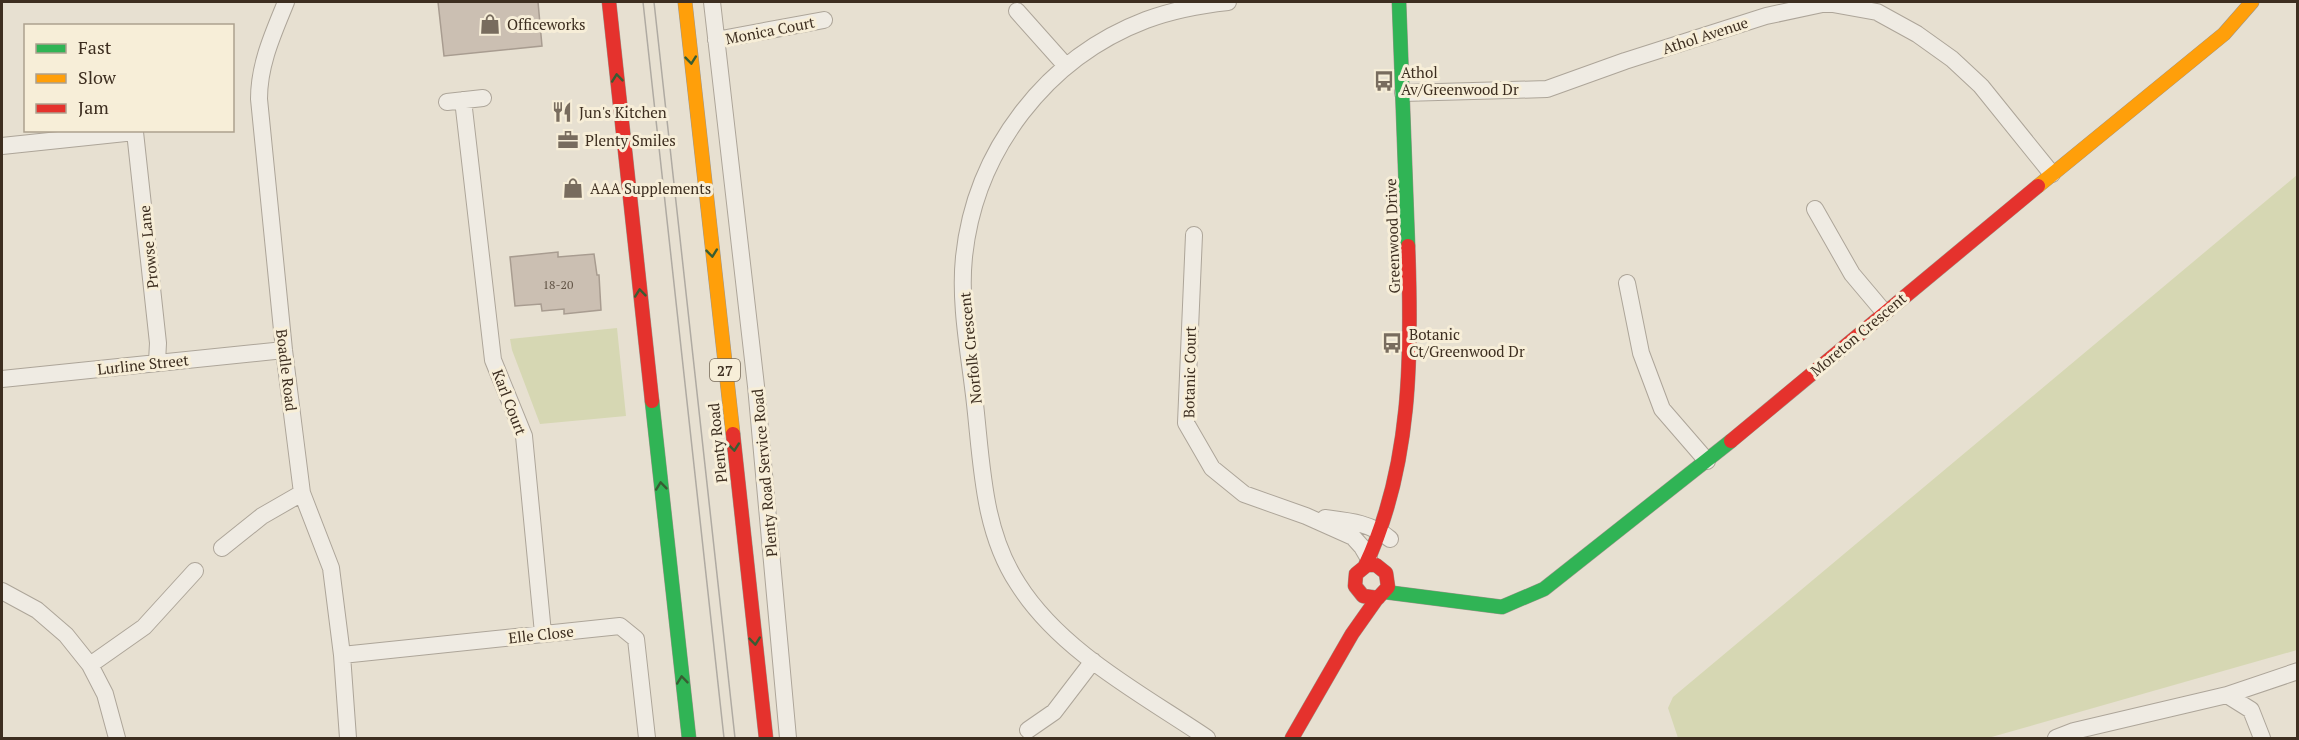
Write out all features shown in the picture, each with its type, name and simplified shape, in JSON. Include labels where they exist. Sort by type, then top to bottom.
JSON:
[{"type":"main road","points":[[609,2],[688,738]]},
{"type":"main road","name":"Plenty Road","points":[[685,2],[766,738]]},
{"type":"main road","name":"Greenwood Drive","points":[[1358,593],[1354,582],[1355,577],[1367,562],[1386,554],[1396,509],[1397,469],[1405,418],[1410,336],[1399,2]]},
{"type":"main road","name":"Moreton Crescent","points":[[1358,593],[1367,599],[1381,595],[1502,607],[1544,589],[1707,461],[1884,312],[2224,34],[2252,2]]},
{"type":"main road","points":[[1367,562],[1376,565],[1386,554]]},
{"type":"main road","points":[[1292,738],[1345,645],[1370,612],[1389,581],[1386,554]]},
{"type":"main road","points":[[1345,645],[1358,593]]},
{"type":"street","name":"Boadle Road","points":[[286,2],[265,55],[259,80],[259,99],[284,350],[302,493],[331,568],[342,655],[348,738]]},
{"type":"street","name":"Plenty Road Service Road","points":[[712,2],[756,386],[788,738]]},
{"type":"street","name":"Norfolk Crescent","points":[[1207,738],[1093,662],[1054,630],[1029,601],[1004,561],[995,540],[984,482],[964,282],[964,259],[968,228],[976,197],[1017,118],[1036,94],[1066,66],[1114,35],[1174,11],[1228,2]]},
{"type":"street","name":"Athol Avenue","points":[[1403,93],[1547,89],[1625,61],[1766,16],[1827,2],[1877,12],[1917,34],[1952,59],[1981,86],[2052,174]]},
{"type":"street","points":[[1017,11],[1066,66]]},
{"type":"street","name":"Monica Court","points":[[716,40],[824,20]]},
{"type":"street","name":"Karl Court","points":[[483,98],[455,101],[493,360],[524,436],[543,633]]},
{"type":"street","name":"Prowse Lane","points":[[2,146],[135,132],[158,343],[157,362]]},
{"type":"street","points":[[708,214],[735,208]]},
{"type":"street","points":[[1815,208],[1852,274],[1884,312]]},
{"type":"street","name":"Botanic Court","points":[[1194,235],[1186,423],[1212,468],[1244,494],[1306,516],[1353,537],[1362,547],[1367,562]]},
{"type":"street","points":[[1627,283],[1641,353],[1662,409],[1707,461]]},
{"type":"street","name":"Lurline Street","points":[[2,379],[284,350]]},
{"type":"street","points":[[222,548],[261,516],[302,493]]},
{"type":"street","name":"Botanic Court","points":[[1306,516],[1362,523],[1386,554]]},
{"type":"street","name":"Moreton Crescent","points":[[1386,554],[1438,599]]},
{"type":"street","points":[[90,664],[144,627],[195,571]]},
{"type":"street","points":[[2,591],[37,610],[66,635],[90,664],[105,694],[117,738]]},
{"type":"street","name":"Elle Close","points":[[342,655],[620,626],[636,639],[647,738]]},
{"type":"street","points":[[1028,730],[1054,712],[1093,662]]},
{"type":"street","points":[[2056,738],[2074,731],[2227,695],[2298,671]]},
{"type":"street","points":[[2227,695],[2251,710],[2262,738]]},
{"type":"green space","points":[[2297,175],[2297,650],[1988,738],[1678,738],[1668,708],[1673,697]]},
{"type":"green space","points":[[617,328],[626,416],[540,424],[510,339]]},
{"type":"building","name":"Officeworks","points":[[438,2],[538,2],[542,46],[444,56]]},
{"type":"building","points":[[558,252],[558,257],[594,254],[597,275],[599,275],[601,310],[564,314],[564,309],[542,311],[541,304],[515,306],[510,257]]},
{"type":"tram line","points":[[643,2],[724,738]]},
{"type":"tram line","points":[[654,2],[735,738]]},
{"type":"traffic: fast","points":[[1399,2],[1408,246]]},
{"type":"traffic: fast","points":[[652,401],[689,738]]},
{"type":"traffic: fast","points":[[1385,592],[1502,607],[1544,589],[1731,441]]},
{"type":"traffic: slow","points":[[685,2],[733,434]]},
{"type":"traffic: slow","points":[[2038,186],[2224,34],[2252,2]]},
{"type":"traffic: jam","points":[[609,2],[652,401]]},
{"type":"traffic: jam","points":[[1731,441],[2038,186]]},
{"type":"traffic: jam","points":[[1365,566],[1381,528],[1392,489],[1406,409],[1410,327],[1408,246]]},
{"type":"traffic: jam","points":[[733,434],[766,738]]},
{"type":"traffic: jam","points":[[1292,738],[1352,634],[1388,587],[1386,573],[1376,565],[1367,565],[1356,574],[1355,586],[1363,596],[1378,598]]},
{"type":"place","name":"Officeworks","points":[[490,24]]},
{"type":"place","name":"Athol Av/Greenwood Dr","points":[[1384,81]]},
{"type":"place","name":"Jun's Kitchen","points":[[562,112]]},
{"type":"place","name":"Plenty Smiles","points":[[568,140]]},
{"type":"place","name":"AAA Supplements","points":[[573,188]]},
{"type":"place","name":"Botanic Ct/Greenwood Dr","points":[[1392,343]]}]
